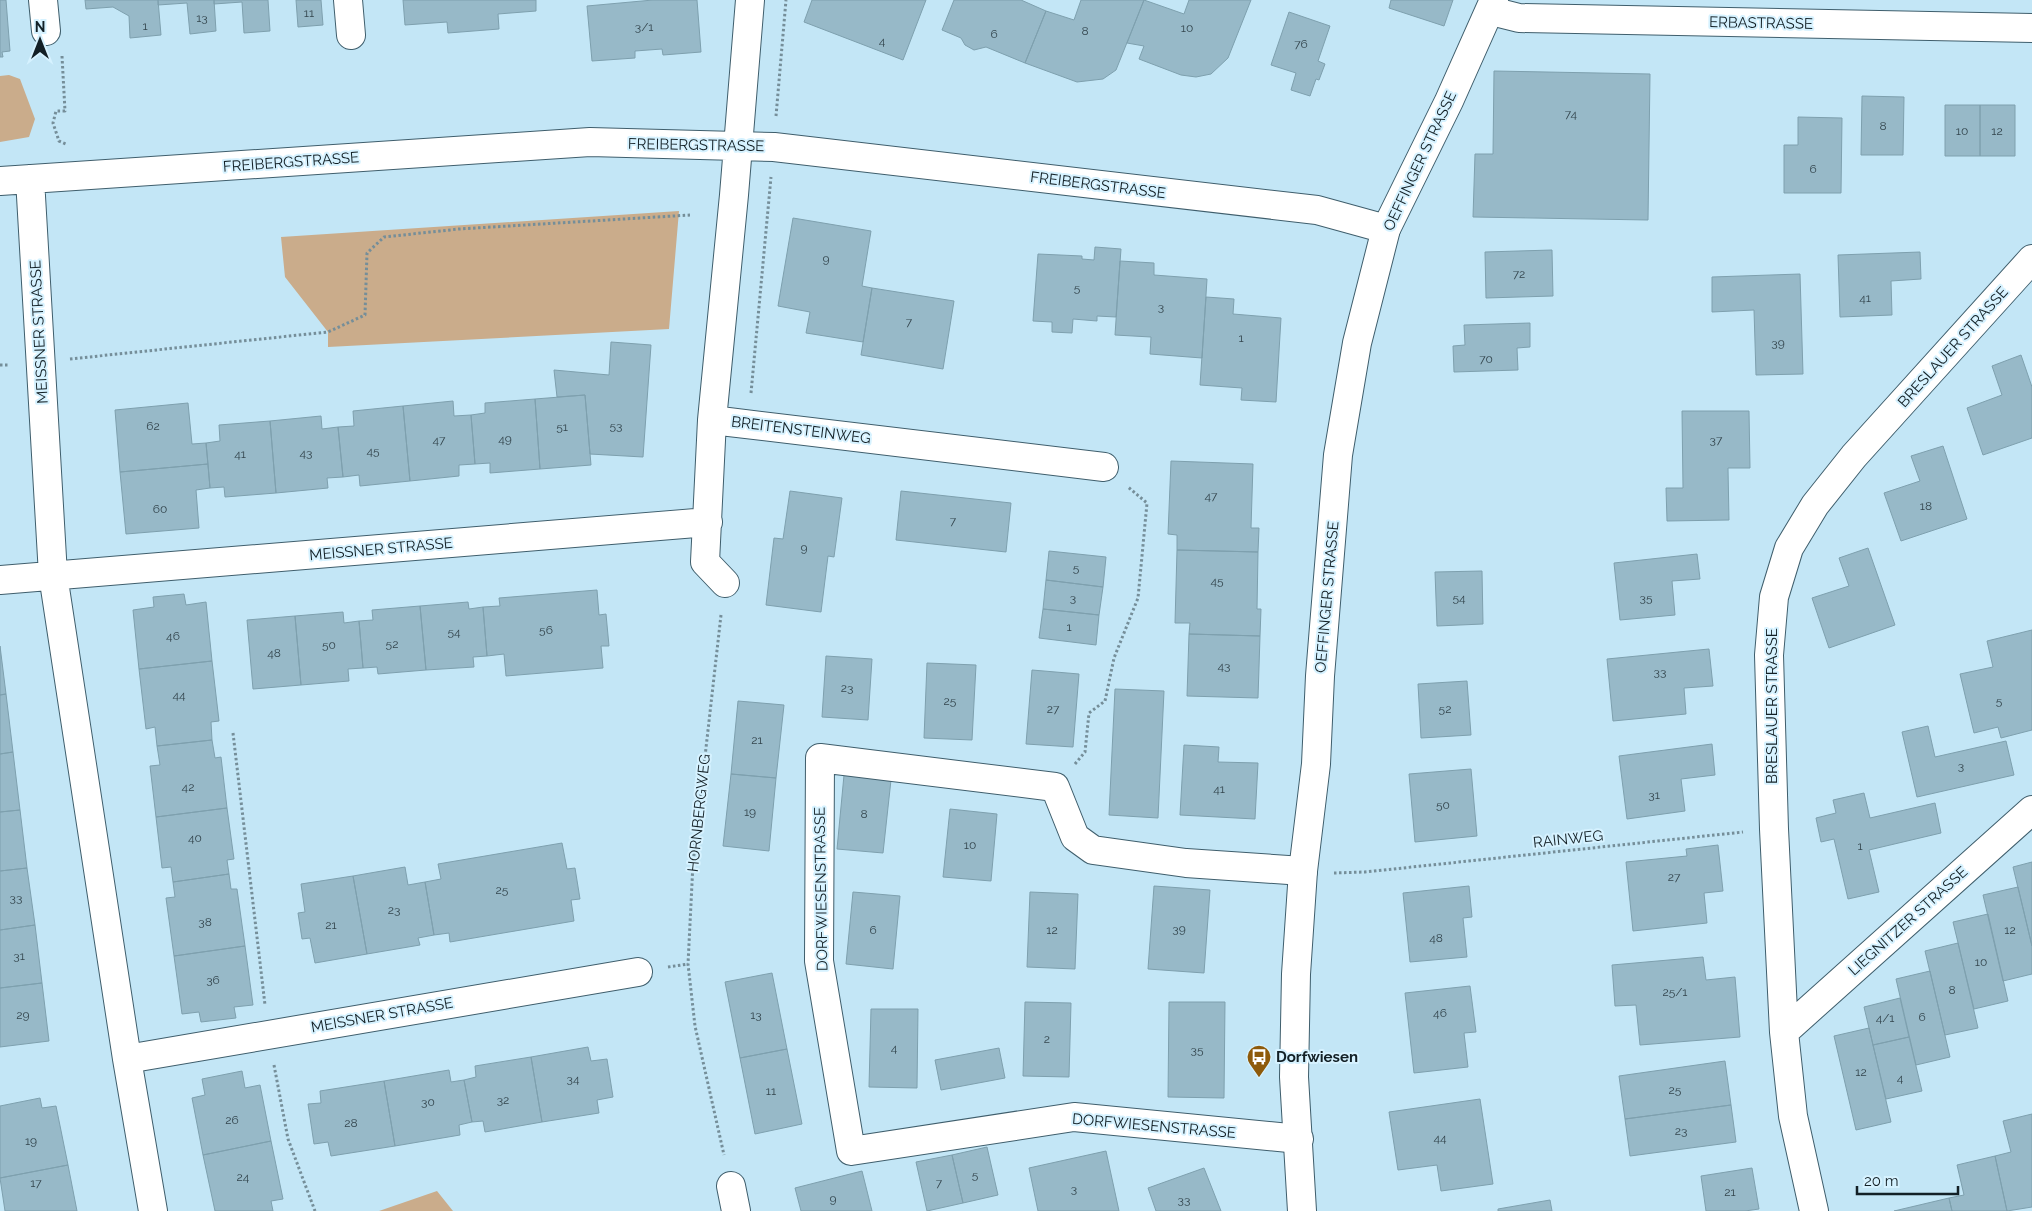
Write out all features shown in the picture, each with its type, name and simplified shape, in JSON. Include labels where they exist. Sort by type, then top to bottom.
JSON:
[{"type":"street","points":[[44,0],[46,31]]},
{"type":"street","points":[[348,0],[351,35]]},
{"type":"street","name":"BREITENSTEINWEG","points":[[750,0],[712,420],[1104,467]]},
{"type":"street","name":"ERBASTRASSE","points":[[1493,6],[1519,18],[2032,28]]},
{"type":"street","name":"OEFFINGER STRASSE","points":[[1302,1211],[1294,1068],[1296,974],[1303,870],[1316,764],[1320,676],[1338,455],[1357,342],[1386,229],[1493,6]]},
{"type":"street","name":"FREIBERGSTRASSE","points":[[0,181],[590,142],[738,145],[774,147],[1317,210],[1386,229]]},
{"type":"street","name":"MEISSNER STRASSE","points":[[30,179],[53,575],[127,1059],[153,1211]]},
{"type":"street","name":"BRESLAUER STRASSE","points":[[1814,1211],[1793,1116],[1784,1032],[1774,829],[1769,655],[1774,597],[1789,548],[1815,505],[1854,456],[2032,259]]},
{"type":"street","points":[[712,420],[705,562],[725,583]]},
{"type":"street","name":"MEISSNER STRASSE","points":[[53,575],[708,522]]},
{"type":"street","points":[[0,580],[53,575]]},
{"type":"street","name":"DORFWIESENSTRASSE","points":[[1055,787],[820,758],[819,961],[852,1151],[1074,1117],[1299,1139]]},
{"type":"street","points":[[1055,787],[1075,837],[1093,850],[1186,863],[1303,870]]},
{"type":"street","name":"LIEGNITZER STRASSE","points":[[1784,1032],[2032,810]]},
{"type":"street","name":"MEISSNER STRASSE","points":[[127,1059],[638,972]]},
{"type":"path","points":[[748,424],[786,0]]},
{"type":"path","points":[[62,52],[66,111],[56,111],[53,123],[59,141],[68,144]]},
{"type":"path","points":[[0,365],[328,332],[365,315],[367,254],[384,237],[459,229],[690,215]]},
{"type":"path","points":[[1055,787],[1086,752],[1089,713],[1105,701],[1114,658],[1138,598],[1147,503],[1104,467]]},
{"type":"path","name":"HORNBERGWEG","points":[[725,583],[694,853],[688,964],[695,1026],[733,1199]]},
{"type":"path","points":[[233,733],[269,1034],[288,1139],[315,1211]]},
{"type":"path","name":"RAINWEG","points":[[1365,872],[1774,829]]},
{"type":"shaded area","points":[[9,75],[20,79],[35,119],[29,137],[0,142],[0,76]]},
{"type":"shaded area","points":[[679,211],[669,329],[328,347],[328,332],[285,277],[281,237]]},
{"type":"shaded area","points":[[437,1191],[453,1211],[379,1211]]},
{"type":"building","points":[[0,0],[6,0],[10,51],[2,52],[3,57],[0,57]]},
{"type":"building","points":[[85,0],[158,0],[161,35],[130,38],[129,16],[113,7],[86,9]]},
{"type":"building","points":[[158,0],[214,0],[216,31],[190,34],[187,3],[158,5]]},
{"type":"building","points":[[214,0],[268,0],[270,31],[244,33],[242,2],[214,4]]},
{"type":"building","points":[[296,0],[321,0],[323,25],[298,27]]},
{"type":"building","points":[[403,0],[536,0],[536,11],[498,14],[499,29],[448,33],[447,22],[405,25]]},
{"type":"building","points":[[653,0],[697,0],[701,52],[663,55],[662,49],[635,51],[635,58],[592,61],[587,6]]},
{"type":"building","points":[[812,0],[926,0],[903,60],[804,22]]},
{"type":"building","points":[[954,0],[1021,0],[1046,11],[1025,63],[986,47],[974,50],[965,45],[961,38],[942,30]]},
{"type":"building","points":[[1081,0],[1144,0],[1116,70],[1103,79],[1077,82],[1025,63],[1046,11],[1074,20]]},
{"type":"building","points":[[1144,0],[1184,14],[1189,0],[1251,0],[1228,58],[1211,74],[1196,77],[1181,75],[1139,59],[1144,46],[1127,43]]},
{"type":"building","points":[[1391,0],[1453,0],[1444,26],[1389,8]]},
{"type":"building","points":[[1289,12],[1330,26],[1318,61],[1325,64],[1319,80],[1316,79],[1310,96],[1291,90],[1296,73],[1271,65]]},
{"type":"building","points":[[1494,71],[1650,74],[1648,220],[1473,217],[1475,154],[1493,154]]},
{"type":"building","points":[[1862,96],[1904,97],[1903,155],[1861,155]]},
{"type":"building","points":[[1945,105],[1980,105],[1980,156],[1945,156]]},
{"type":"building","points":[[1980,105],[2015,105],[2015,156],[1980,156]]},
{"type":"building","points":[[1798,117],[1842,118],[1841,193],[1784,193],[1784,145],[1798,145]]},
{"type":"building","points":[[793,218],[871,231],[862,286],[872,288],[863,342],[806,333],[810,312],[778,306]]},
{"type":"building","points":[[1095,247],[1121,249],[1116,317],[1097,316],[1097,321],[1073,319],[1072,333],[1052,332],[1052,322],[1033,321],[1038,254],[1082,256],[1082,259],[1094,260]]},
{"type":"building","points":[[1552,250],[1553,296],[1486,298],[1485,252]]},
{"type":"building","points":[[1920,252],[1921,279],[1891,281],[1892,315],[1840,317],[1838,255]]},
{"type":"building","points":[[1120,261],[1154,263],[1154,275],[1207,279],[1202,358],[1150,354],[1151,337],[1115,335]]},
{"type":"building","points":[[1800,274],[1803,374],[1756,375],[1754,310],[1712,312],[1712,277]]},
{"type":"building","points":[[872,288],[954,301],[943,369],[861,355]]},
{"type":"building","points":[[1206,297],[1234,299],[1233,314],[1281,318],[1276,402],[1241,400],[1242,388],[1200,385]]},
{"type":"building","points":[[1530,323],[1530,347],[1517,348],[1518,370],[1454,372],[1453,346],[1465,345],[1464,325]]},
{"type":"building","points":[[611,342],[651,345],[643,457],[590,454],[585,395],[557,397],[554,370],[609,375]]},
{"type":"building","points":[[2021,355],[2032,387],[2032,438],[1983,455],[1967,408],[2002,395],[1992,366]]},
{"type":"building","points":[[585,395],[591,465],[540,469],[535,399]]},
{"type":"building","points":[[535,399],[540,469],[490,473],[490,463],[475,464],[471,415],[485,413],[485,403]]},
{"type":"building","points":[[453,401],[454,416],[471,415],[475,464],[459,465],[459,476],[410,481],[403,406]]},
{"type":"building","points":[[188,403],[192,444],[206,443],[208,464],[120,472],[115,410]]},
{"type":"building","points":[[403,406],[410,481],[360,486],[359,475],[343,477],[338,427],[354,426],[353,411]]},
{"type":"building","points":[[1682,411],[1749,411],[1750,468],[1728,468],[1729,520],[1667,521],[1666,488],[1683,488]]},
{"type":"building","points":[[321,416],[322,429],[338,427],[343,477],[327,478],[328,488],[276,493],[270,421]]},
{"type":"building","points":[[270,421],[276,493],[225,497],[224,487],[210,488],[206,443],[220,441],[219,425]]},
{"type":"building","points":[[1943,446],[1967,519],[1901,541],[1884,493],[1920,481],[1911,456]]},
{"type":"building","points":[[1171,461],[1253,464],[1251,528],[1259,528],[1258,552],[1177,550],[1177,535],[1168,534]]},
{"type":"building","points":[[208,464],[210,488],[196,490],[199,528],[126,534],[120,472]]},
{"type":"building","points":[[790,491],[842,498],[834,557],[828,556],[821,612],[766,605],[774,538],[783,539]]},
{"type":"building","points":[[901,491],[1011,503],[1006,552],[896,540]]},
{"type":"building","points":[[1868,548],[1895,625],[1829,648],[1812,598],[1849,586],[1839,558]]},
{"type":"building","points":[[1177,550],[1258,552],[1257,609],[1261,609],[1260,636],[1189,634],[1190,623],[1175,623]]},
{"type":"building","points":[[1049,551],[1106,557],[1103,587],[1046,580]]},
{"type":"building","points":[[1697,554],[1700,579],[1672,581],[1675,615],[1620,620],[1614,563]]},
{"type":"building","points":[[1482,571],[1483,624],[1437,626],[1435,572]]},
{"type":"building","points":[[1046,580],[1103,587],[1099,615],[1043,609]]},
{"type":"building","points":[[597,590],[599,615],[606,614],[609,646],[601,646],[603,668],[506,676],[504,654],[487,656],[483,607],[500,606],[499,598]]},
{"type":"building","points":[[184,594],[186,605],[206,602],[212,661],[139,669],[133,610],[154,607],[153,597]]},
{"type":"building","points":[[468,602],[469,609],[483,607],[487,656],[473,657],[474,667],[426,670],[420,606]]},
{"type":"building","points":[[420,606],[426,670],[378,674],[377,667],[363,668],[359,621],[373,620],[372,610]]},
{"type":"building","points":[[1043,609],[1099,615],[1096,645],[1039,638]]},
{"type":"building","points":[[343,612],[344,623],[359,621],[363,668],[348,669],[349,681],[301,685],[295,616]]},
{"type":"building","points":[[295,616],[301,685],[253,689],[247,620]]},
{"type":"building","points":[[2032,630],[2032,730],[2001,738],[1998,727],[1974,733],[1960,674],[1993,667],[1987,641]]},
{"type":"building","points":[[1189,634],[1260,636],[1258,698],[1187,696]]},
{"type":"building","points":[[0,646],[6,694],[0,695]]},
{"type":"building","points":[[1709,649],[1713,686],[1684,688],[1686,714],[1613,721],[1607,659]]},
{"type":"building","points":[[826,656],[872,659],[868,720],[822,717]]},
{"type":"building","points":[[212,661],[219,721],[211,722],[212,740],[157,746],[155,727],[146,729],[139,669]]},
{"type":"building","points":[[927,663],[976,665],[972,740],[924,738]]},
{"type":"building","points":[[1032,670],[1079,674],[1073,747],[1026,744]]},
{"type":"building","points":[[1467,681],[1471,735],[1421,738],[1418,684]]},
{"type":"building","points":[[1115,689],[1164,691],[1158,818],[1109,815]]},
{"type":"building","points":[[6,694],[13,752],[0,754],[0,695]]},
{"type":"building","points":[[738,701],[784,705],[776,778],[731,774]]},
{"type":"building","points":[[1928,726],[1935,757],[2006,741],[2014,775],[1917,797],[1902,732]]},
{"type":"building","points":[[212,740],[215,758],[221,757],[227,808],[156,817],[150,766],[160,765],[157,746]]},
{"type":"building","points":[[1712,744],[1715,775],[1681,779],[1685,811],[1627,819],[1619,756]]},
{"type":"building","points":[[1184,745],[1219,747],[1218,762],[1258,763],[1255,819],[1180,815]]},
{"type":"building","points":[[13,752],[20,810],[0,812],[0,754]]},
{"type":"building","points":[[1471,769],[1477,836],[1415,842],[1409,774]]},
{"type":"building","points":[[731,774],[776,778],[769,851],[723,846]]},
{"type":"building","points":[[844,775],[891,780],[883,853],[837,849]]},
{"type":"building","points":[[1864,793],[1870,818],[1935,803],[1941,833],[1869,850],[1879,892],[1848,899],[1834,839],[1821,842],[1816,818],[1836,813],[1833,800]]},
{"type":"building","points":[[227,808],[234,859],[227,860],[229,874],[173,882],[171,867],[162,868],[156,817]]},
{"type":"building","points":[[950,809],[997,814],[991,881],[943,877]]},
{"type":"building","points":[[20,810],[27,868],[0,871],[0,812]]},
{"type":"building","points":[[562,843],[567,869],[575,868],[580,899],[571,900],[574,921],[450,942],[449,933],[434,935],[425,882],[441,879],[438,864]]},
{"type":"building","points":[[1718,845],[1723,891],[1704,893],[1707,923],[1633,931],[1626,862],[1687,856],[1686,849]]},
{"type":"building","points":[[2032,862],[2032,946],[2013,867]]},
{"type":"building","points":[[405,867],[408,885],[425,882],[434,935],[418,938],[420,945],[367,954],[353,876]]},
{"type":"building","points":[[27,868],[35,925],[0,930],[0,871]]},
{"type":"building","points":[[229,874],[231,889],[237,889],[245,946],[174,956],[166,898],[175,897],[173,882]]},
{"type":"building","points":[[353,876],[367,954],[315,963],[310,938],[302,939],[298,913],[305,912],[301,884]]},
{"type":"building","points":[[1154,886],[1210,890],[1204,973],[1148,969]]},
{"type":"building","points":[[1469,886],[1472,917],[1463,918],[1467,957],[1410,962],[1403,893]]},
{"type":"building","points":[[2018,887],[2032,946],[2032,974],[2003,981],[1983,895]]},
{"type":"building","points":[[853,892],[900,896],[893,969],[846,964]]},
{"type":"building","points":[[1030,892],[1078,894],[1075,969],[1027,967]]},
{"type":"building","points":[[1988,914],[2008,1001],[1974,1009],[1953,922]]},
{"type":"building","points":[[35,925],[42,983],[0,988],[0,930]]},
{"type":"building","points":[[1958,943],[1978,1028],[1945,1035],[1925,951]]},
{"type":"building","points":[[245,946],[253,1005],[234,1007],[236,1018],[201,1022],[199,1012],[182,1014],[174,956]]},
{"type":"building","points":[[1703,957],[1706,980],[1735,977],[1740,1037],[1640,1045],[1636,1005],[1615,1006],[1612,965]]},
{"type":"building","points":[[1930,971],[1950,1057],[1916,1065],[1896,979]]},
{"type":"building","points":[[772,973],[787,1049],[740,1058],[725,982]]},
{"type":"building","points":[[42,983],[49,1041],[0,1047],[0,988]]},
{"type":"building","points":[[1470,986],[1476,1032],[1464,1033],[1468,1067],[1414,1073],[1405,993]]},
{"type":"building","points":[[1900,998],[1909,1037],[1873,1045],[1864,1007]]},
{"type":"building","points":[[1025,1002],[1071,1003],[1069,1077],[1023,1076]]},
{"type":"building","points":[[1169,1002],[1225,1002],[1224,1098],[1168,1097]]},
{"type":"building","points":[[871,1009],[918,1009],[917,1088],[869,1087]]},
{"type":"building","points":[[1869,1028],[1891,1122],[1856,1130],[1834,1036]]},
{"type":"building","points":[[1909,1037],[1922,1091],[1886,1099],[1873,1045]]},
{"type":"building","points":[[588,1047],[591,1061],[607,1059],[613,1097],[597,1100],[599,1113],[542,1122],[531,1057]]},
{"type":"building","points":[[999,1048],[1005,1078],[941,1090],[935,1060]]},
{"type":"building","points":[[787,1049],[802,1124],[755,1134],[740,1058]]},
{"type":"building","points":[[531,1057],[542,1122],[485,1132],[483,1121],[472,1122],[464,1080],[476,1077],[475,1066]]},
{"type":"building","points":[[1725,1061],[1731,1105],[1625,1119],[1619,1076]]},
{"type":"building","points":[[449,1070],[451,1082],[464,1080],[472,1122],[459,1125],[460,1135],[395,1146],[384,1081]]},
{"type":"building","points":[[242,1071],[245,1088],[260,1085],[271,1141],[203,1155],[192,1098],[205,1095],[202,1079]]},
{"type":"building","points":[[384,1081],[395,1146],[331,1156],[328,1142],[314,1144],[308,1104],[321,1103],[320,1091]]},
{"type":"building","points":[[40,1098],[42,1108],[56,1106],[68,1165],[0,1178],[0,1106]]},
{"type":"building","points":[[1480,1099],[1493,1184],[1441,1191],[1437,1165],[1398,1170],[1389,1112]]},
{"type":"building","points":[[1731,1105],[1736,1142],[1630,1156],[1625,1119]]},
{"type":"building","points":[[2032,1114],[2032,1207],[2007,1211],[1995,1156],[2011,1152],[2003,1121]]},
{"type":"building","points":[[271,1141],[283,1199],[271,1201],[273,1211],[215,1211],[203,1155]]},
{"type":"building","points":[[987,1147],[998,1195],[963,1203],[952,1155]]},
{"type":"building","points":[[1106,1151],[1119,1211],[1038,1211],[1029,1168]]},
{"type":"building","points":[[952,1155],[963,1203],[927,1211],[916,1162]]},
{"type":"building","points":[[1995,1156],[2007,1211],[1952,1211],[1949,1198],[1964,1195],[1957,1165]]},
{"type":"building","points":[[68,1165],[77,1211],[5,1211],[0,1178]]},
{"type":"building","points":[[1204,1168],[1221,1211],[1156,1211],[1148,1188]]},
{"type":"building","points":[[1752,1168],[1759,1209],[1706,1211],[1701,1176]]},
{"type":"building","points":[[862,1171],[872,1211],[801,1211],[795,1188]]},
{"type":"building","points":[[1949,1198],[1952,1211],[1894,1211]]},
{"type":"building","points":[[1550,1200],[1552,1211],[1498,1211],[1498,1209]]},
{"type":"place","name":"Dorfwiesen","points":[[1259,1078]]}]
